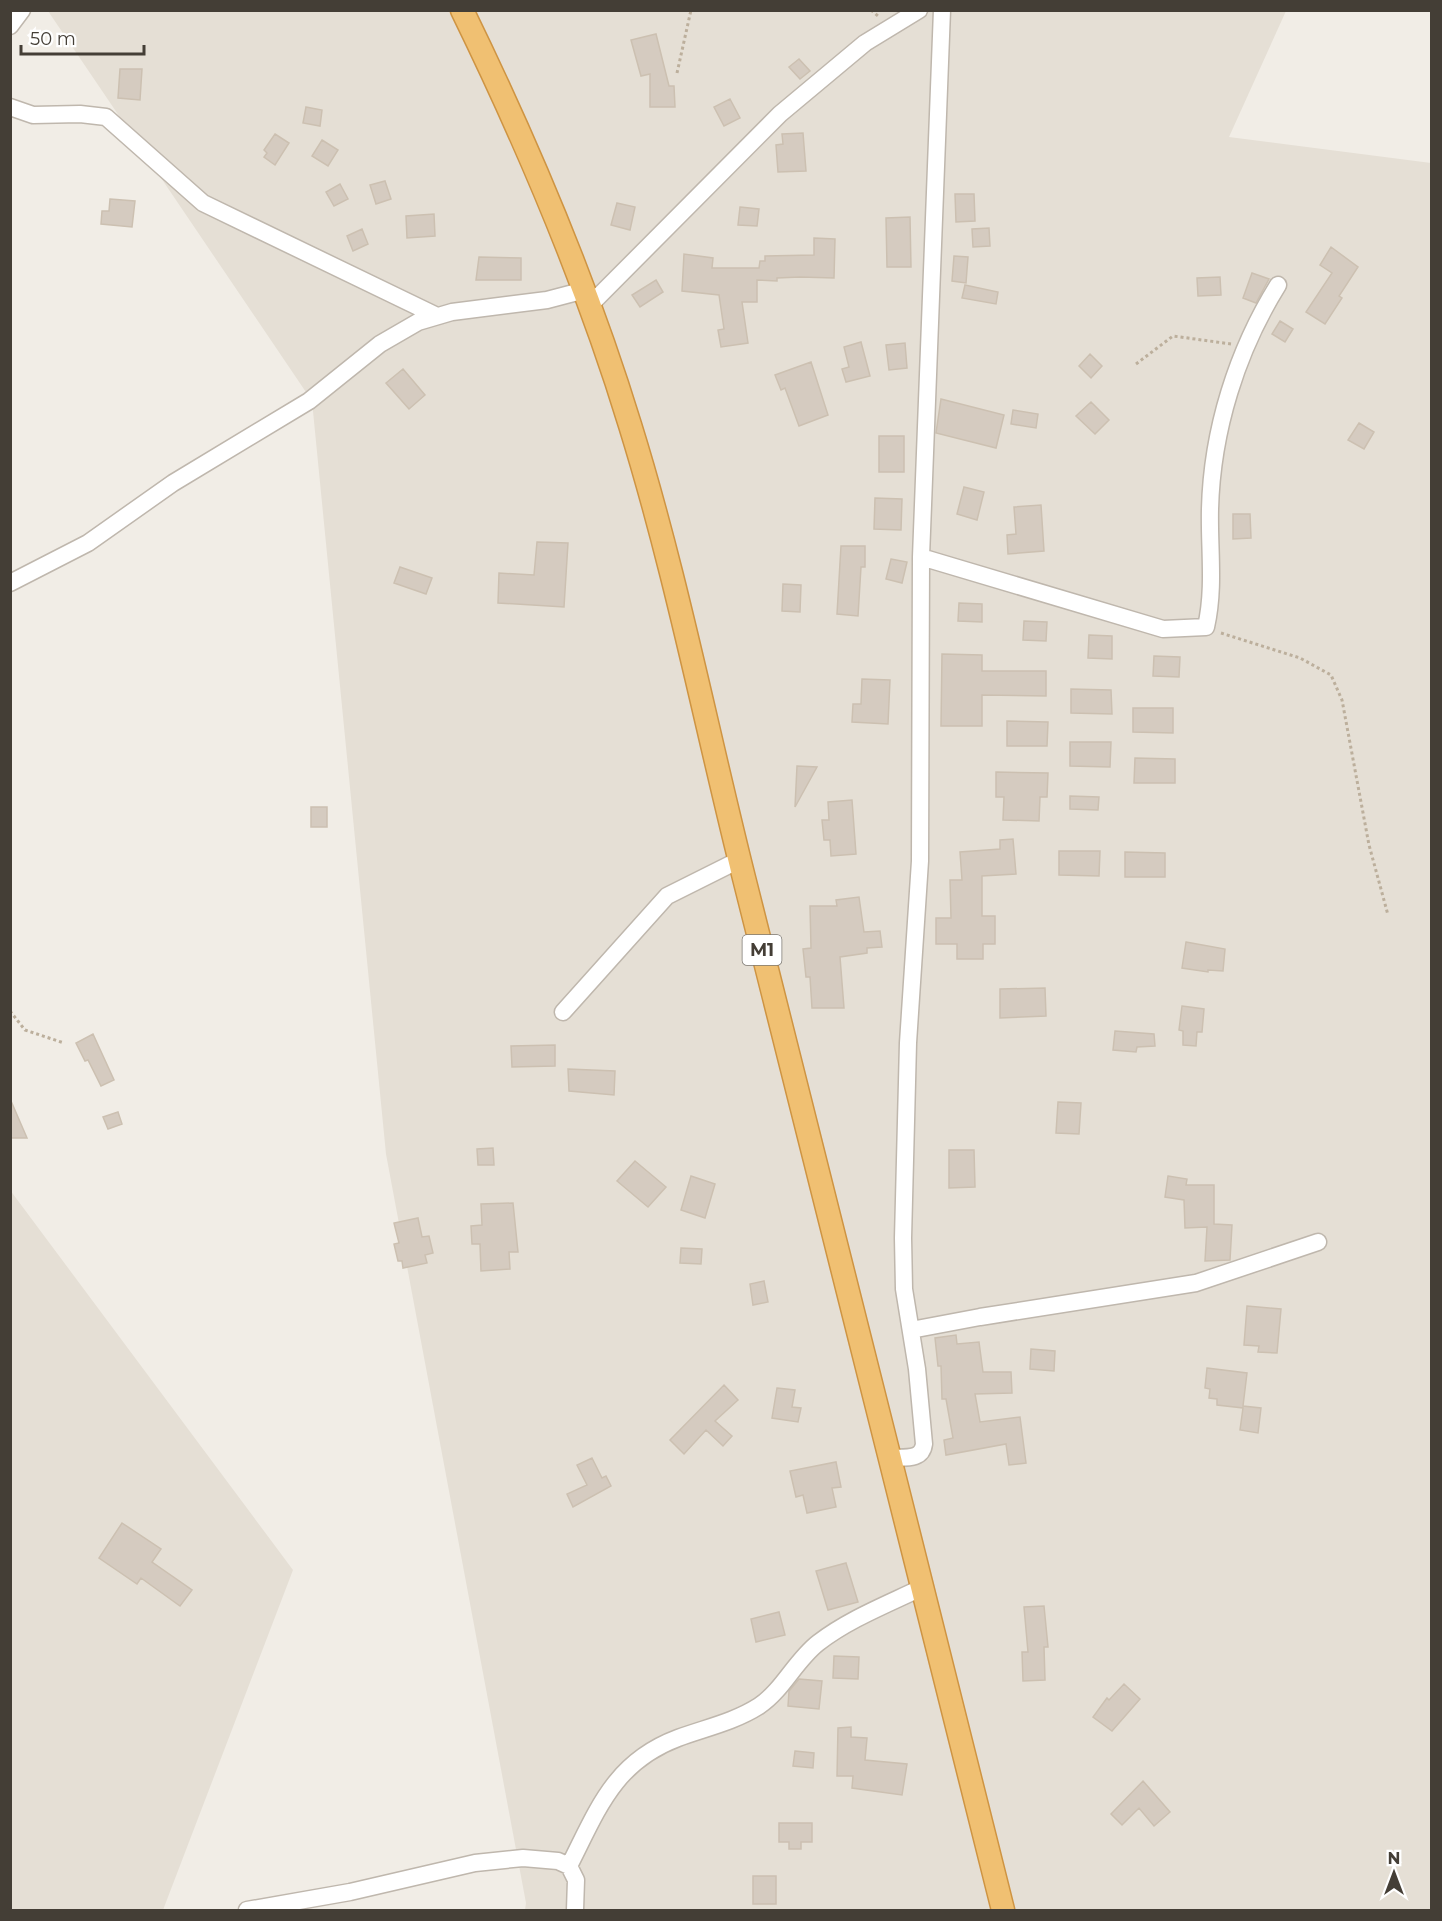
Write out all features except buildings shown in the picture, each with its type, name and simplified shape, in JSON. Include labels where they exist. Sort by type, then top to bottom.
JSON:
[{"type":"highway","name":"M1","points":[[462,10],[510,109],[588,297],[631,426],[667,559],[739,860],[1003,1911]]},
{"type":"street","points":[[10,26],[22,10]]},
{"type":"street","points":[[10,583],[88,543],[173,483],[309,400],[380,344],[418,322],[452,312],[588,297],[780,114],[865,43],[919,10]]},
{"type":"street","points":[[890,1458],[917,1456],[924,1447],[904,1288],[903,1238],[908,1043],[920,861],[921,557],[942,10]]},
{"type":"street","points":[[10,107],[33,115],[80,114],[106,117],[203,202],[437,316]]},
{"type":"street","points":[[921,557],[1163,629],[1206,627],[1212,602],[1212,474],[1220,426],[1245,346],[1278,285]]},
{"type":"street","points":[[563,1012],[667,896],[739,860]]},
{"type":"street","points":[[911,1330],[1196,1283],[1318,1242]]},
{"type":"street","points":[[569,1866],[606,1796],[633,1762],[651,1749],[730,1721],[752,1710],[768,1699],[801,1659],[818,1643],[839,1629],[923,1587]]},
{"type":"street","points":[[248,1911],[350,1892],[499,1858],[542,1859],[558,1861],[569,1866],[576,1880],[575,1911]]},
{"type":"path","points":[[677,73],[691,10]]},
{"type":"path","points":[[1136,364],[1173,336],[1245,346]]},
{"type":"path","points":[[1206,627],[1300,658],[1331,675],[1342,700],[1369,845],[1388,915]]},
{"type":"path","points":[[10,1011],[25,1030],[64,1043]]},
{"type":"shaded area","points":[[48,11],[1286,11],[1229,137],[1431,163],[1431,1910],[525,1910],[526,1903],[386,1154],[312,401]]},
{"type":"shaded area","points":[[10,1190],[293,1570],[163,1910],[11,1910]]}]
